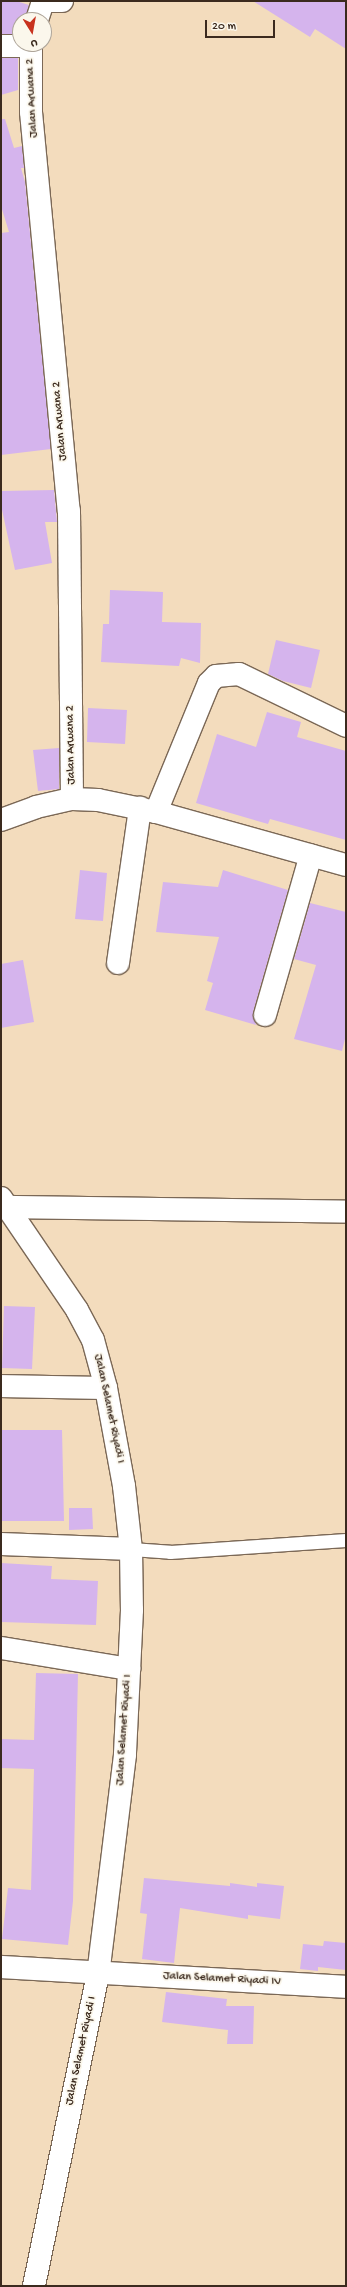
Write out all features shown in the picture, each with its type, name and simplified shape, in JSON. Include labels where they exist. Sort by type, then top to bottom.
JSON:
[{"type":"street","points":[[40,12],[43,1],[62,1]]},
{"type":"street","points":[[1,46],[12,46]]},
{"type":"street","name":"Jalan Arwana 2","points":[[31,52],[31,112],[69,511],[72,799]]},
{"type":"street","points":[[118,963],[148,810],[209,683],[216,676],[239,674],[346,726]]},
{"type":"street","points":[[1,820],[36,807],[72,799],[98,800],[148,810],[346,865]]},
{"type":"street","points":[[265,1015],[311,855]]},
{"type":"street","points":[[4,1202],[346,1212]]},
{"type":"street","name":"Jalan Selamet Riyadi I","points":[[4,1202],[77,1310],[93,1340],[106,1388],[124,1486],[131,1549],[129,1669],[125,1755],[98,1974],[34,2286]]},
{"type":"street","points":[[1,1386],[106,1388]]},
{"type":"street","points":[[1,1544],[131,1549]]},
{"type":"street","points":[[1,1648],[129,1669]]},
{"type":"street","name":"Jalan Selamet Riyadi IV","points":[[1,1967],[98,1974],[346,1987]]},
{"type":"lane","points":[[131,1549],[170,1552],[346,1540]]},
{"type":"building","points":[[1,1],[16,1],[29,5],[27,12],[12,12],[12,34],[1,34]]},
{"type":"building","points":[[253,1],[346,1],[346,49],[315,29],[310,37]]},
{"type":"building","points":[[1,58],[18,58],[18,90],[1,95]]},
{"type":"building","points":[[1,119],[5,119],[14,148],[22,146],[24,168],[21,168],[25,182],[51,449],[1,455],[1,233],[9,232],[1,206]]},
{"type":"building","points":[[54,490],[57,522],[45,522],[52,563],[15,570],[1,505],[1,491]]},
{"type":"building","points":[[110,590],[163,592],[162,622],[201,623],[200,663],[181,658],[179,666],[101,662],[103,624],[109,624]]},
{"type":"building","points":[[276,640],[320,650],[311,688],[283,681],[268,674]]},
{"type":"building","points":[[88,708],[127,710],[125,744],[87,742]]},
{"type":"building","points":[[267,712],[301,722],[297,737],[346,751],[346,840],[270,819],[268,824],[196,803],[217,734],[256,747]]},
{"type":"building","points":[[59,748],[59,789],[38,791],[33,750]]},
{"type":"building","points":[[80,870],[107,873],[103,921],[75,919]]},
{"type":"building","points":[[223,870],[288,890],[253,1012],[256,1025],[205,1010],[213,983],[207,981],[219,937],[156,932],[163,882],[218,887]]},
{"type":"building","points":[[310,903],[346,912],[346,1035],[342,1051],[294,1039],[316,965],[294,959]]},
{"type":"building","points":[[23,960],[34,1022],[1,1028],[1,964]]},
{"type":"building","points":[[4,1306],[35,1307],[32,1369],[2,1368]]},
{"type":"building","points":[[1,1430],[62,1430],[64,1521],[1,1521]]},
{"type":"building","points":[[69,1508],[92,1508],[93,1529],[69,1530]]},
{"type":"building","points":[[1,1563],[52,1566],[51,1579],[98,1581],[96,1625],[1,1622]]},
{"type":"building","points":[[36,1673],[78,1674],[73,1901],[68,1945],[2,1939],[8,1888],[31,1890],[34,1769],[1,1768],[1,1739],[34,1740]]},
{"type":"building","points":[[144,1878],[230,1886],[230,1883],[257,1887],[257,1883],[284,1886],[280,1919],[248,1915],[248,1919],[180,1908],[174,1963],[142,1959],[147,1914],[140,1913]]},
{"type":"building","points":[[324,1941],[346,1943],[346,1970],[318,1967],[318,1971],[300,1969],[303,1944],[323,1946]]},
{"type":"building","points":[[166,1992],[227,1999],[226,2006],[254,2006],[253,2044],[227,2044],[228,2030],[162,2022]]}]
